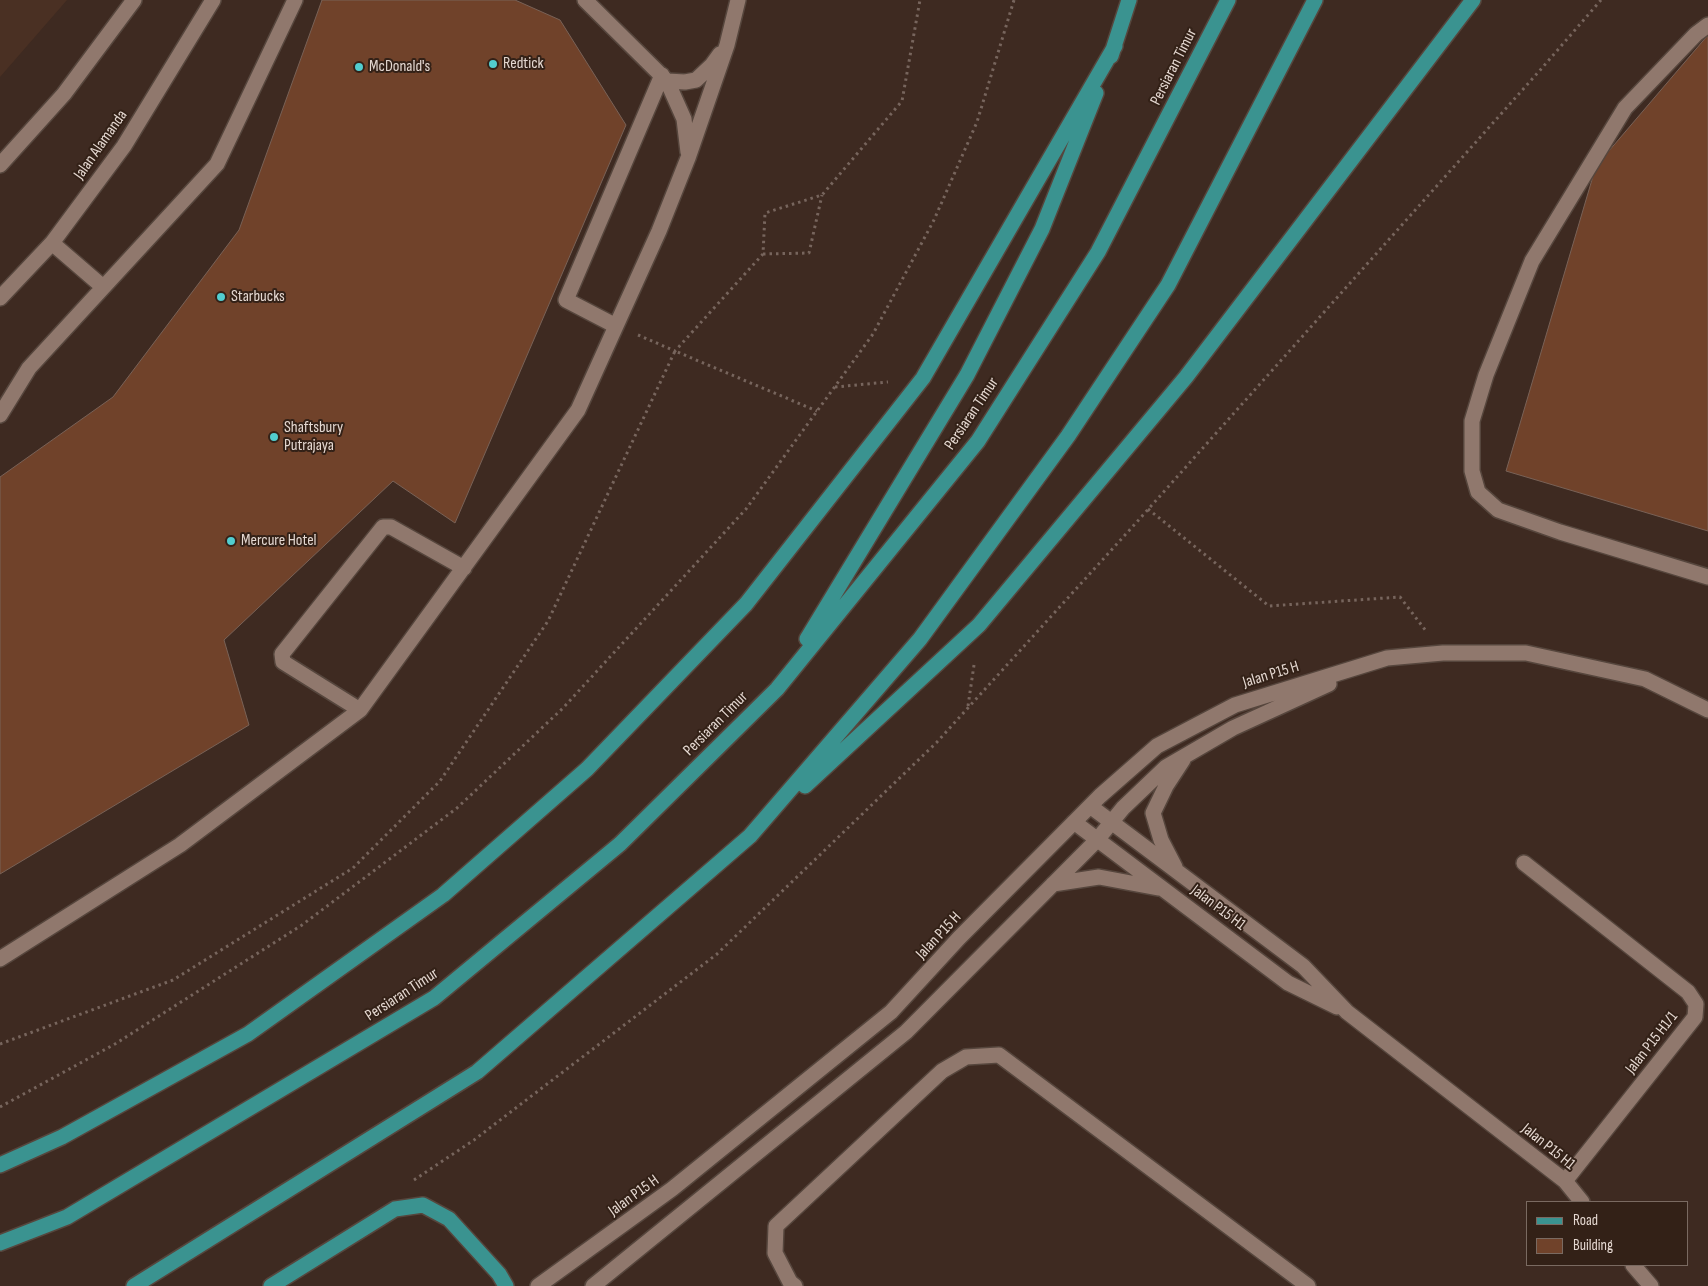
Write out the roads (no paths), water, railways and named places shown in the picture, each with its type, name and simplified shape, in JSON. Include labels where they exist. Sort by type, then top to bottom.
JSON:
[{"type":"main road","points":[[777,689],[967,375],[1042,229],[1114,46],[1129,0]]},
{"type":"main road","name":"Persiaran Timur","points":[[0,1243],[67,1216],[434,998],[620,844],[777,689],[978,441],[1098,252],[1228,0]]},
{"type":"main road","points":[[750,836],[920,639],[1068,436],[1168,285],[1314,0]]},
{"type":"main road","points":[[134,1286],[477,1072],[750,836],[979,625],[1186,377],[1473,0]]},
{"type":"main road","points":[[0,1164],[62,1137],[248,1034],[443,895],[587,769],[746,604],[923,378],[1114,46]]},
{"type":"main road","points":[[272,1286],[395,1209],[423,1205],[450,1219],[503,1280]]},
{"type":"street","points":[[0,165],[64,94],[134,0]]},
{"type":"street","name":"Jalan Alamanda","points":[[0,298],[52,243],[124,146],[213,0]]},
{"type":"street","points":[[0,415],[30,368],[103,286],[217,164],[295,0]]},
{"type":"street","points":[[585,0],[665,78],[684,119],[688,158]]},
{"type":"street","points":[[0,958],[180,845],[360,710],[578,410],[659,231],[688,158],[726,45],[738,0]]},
{"type":"street","points":[[1708,25],[1696,34],[1625,108],[1532,262],[1486,375],[1472,421],[1472,471],[1478,492],[1498,510],[1560,532],[1708,577]]},
{"type":"street","points":[[665,78],[685,82],[696,80],[712,65],[726,45]]},
{"type":"street","points":[[616,326],[566,300],[665,78]]},
{"type":"street","points":[[52,243],[103,286]]},
{"type":"street","points":[[360,710],[283,662],[282,654],[383,527],[391,527],[464,568]]},
{"type":"street","name":"Jalan P15 H","points":[[538,1286],[672,1190],[891,1012],[959,938],[1100,796],[1157,746],[1235,705],[1387,658],[1443,653],[1526,653],[1645,679],[1708,710]]},
{"type":"street","name":"Jalan P15 H","points":[[595,1285],[906,1032],[1097,840],[1123,808],[1166,767],[1233,728],[1387,658]]},
{"type":"street","points":[[1177,871],[1160,840],[1153,813],[1166,786],[1185,756]]},
{"type":"street","name":"Jalan P15 H1","points":[[1090,806],[1303,966],[1347,1012],[1565,1182],[1581,1201]]},
{"type":"street","name":"Jalan P15 H1","points":[[1074,822],[1288,983],[1347,1012]]},
{"type":"street","name":"Jalan P15 H1/1","points":[[1524,863],[1688,992],[1696,1004],[1695,1017],[1565,1182]]},
{"type":"street","points":[[1053,884],[1099,877],[1164,890]]},
{"type":"street","points":[[795,1286],[790,1282],[775,1253],[776,1226],[942,1072],[966,1057],[999,1055],[1308,1286]]},
{"type":"street","points":[[1634,1266],[1650,1286]]},
{"type":"place","name":"Redtick","points":[[493,64]]},
{"type":"place","name":"McDonald's","points":[[359,67]]},
{"type":"place","name":"Starbucks","points":[[221,297]]},
{"type":"place","name":"Shaftsbury Putrajaya","points":[[274,437]]},
{"type":"place","name":"Mercure Hotel","points":[[231,541]]}]
